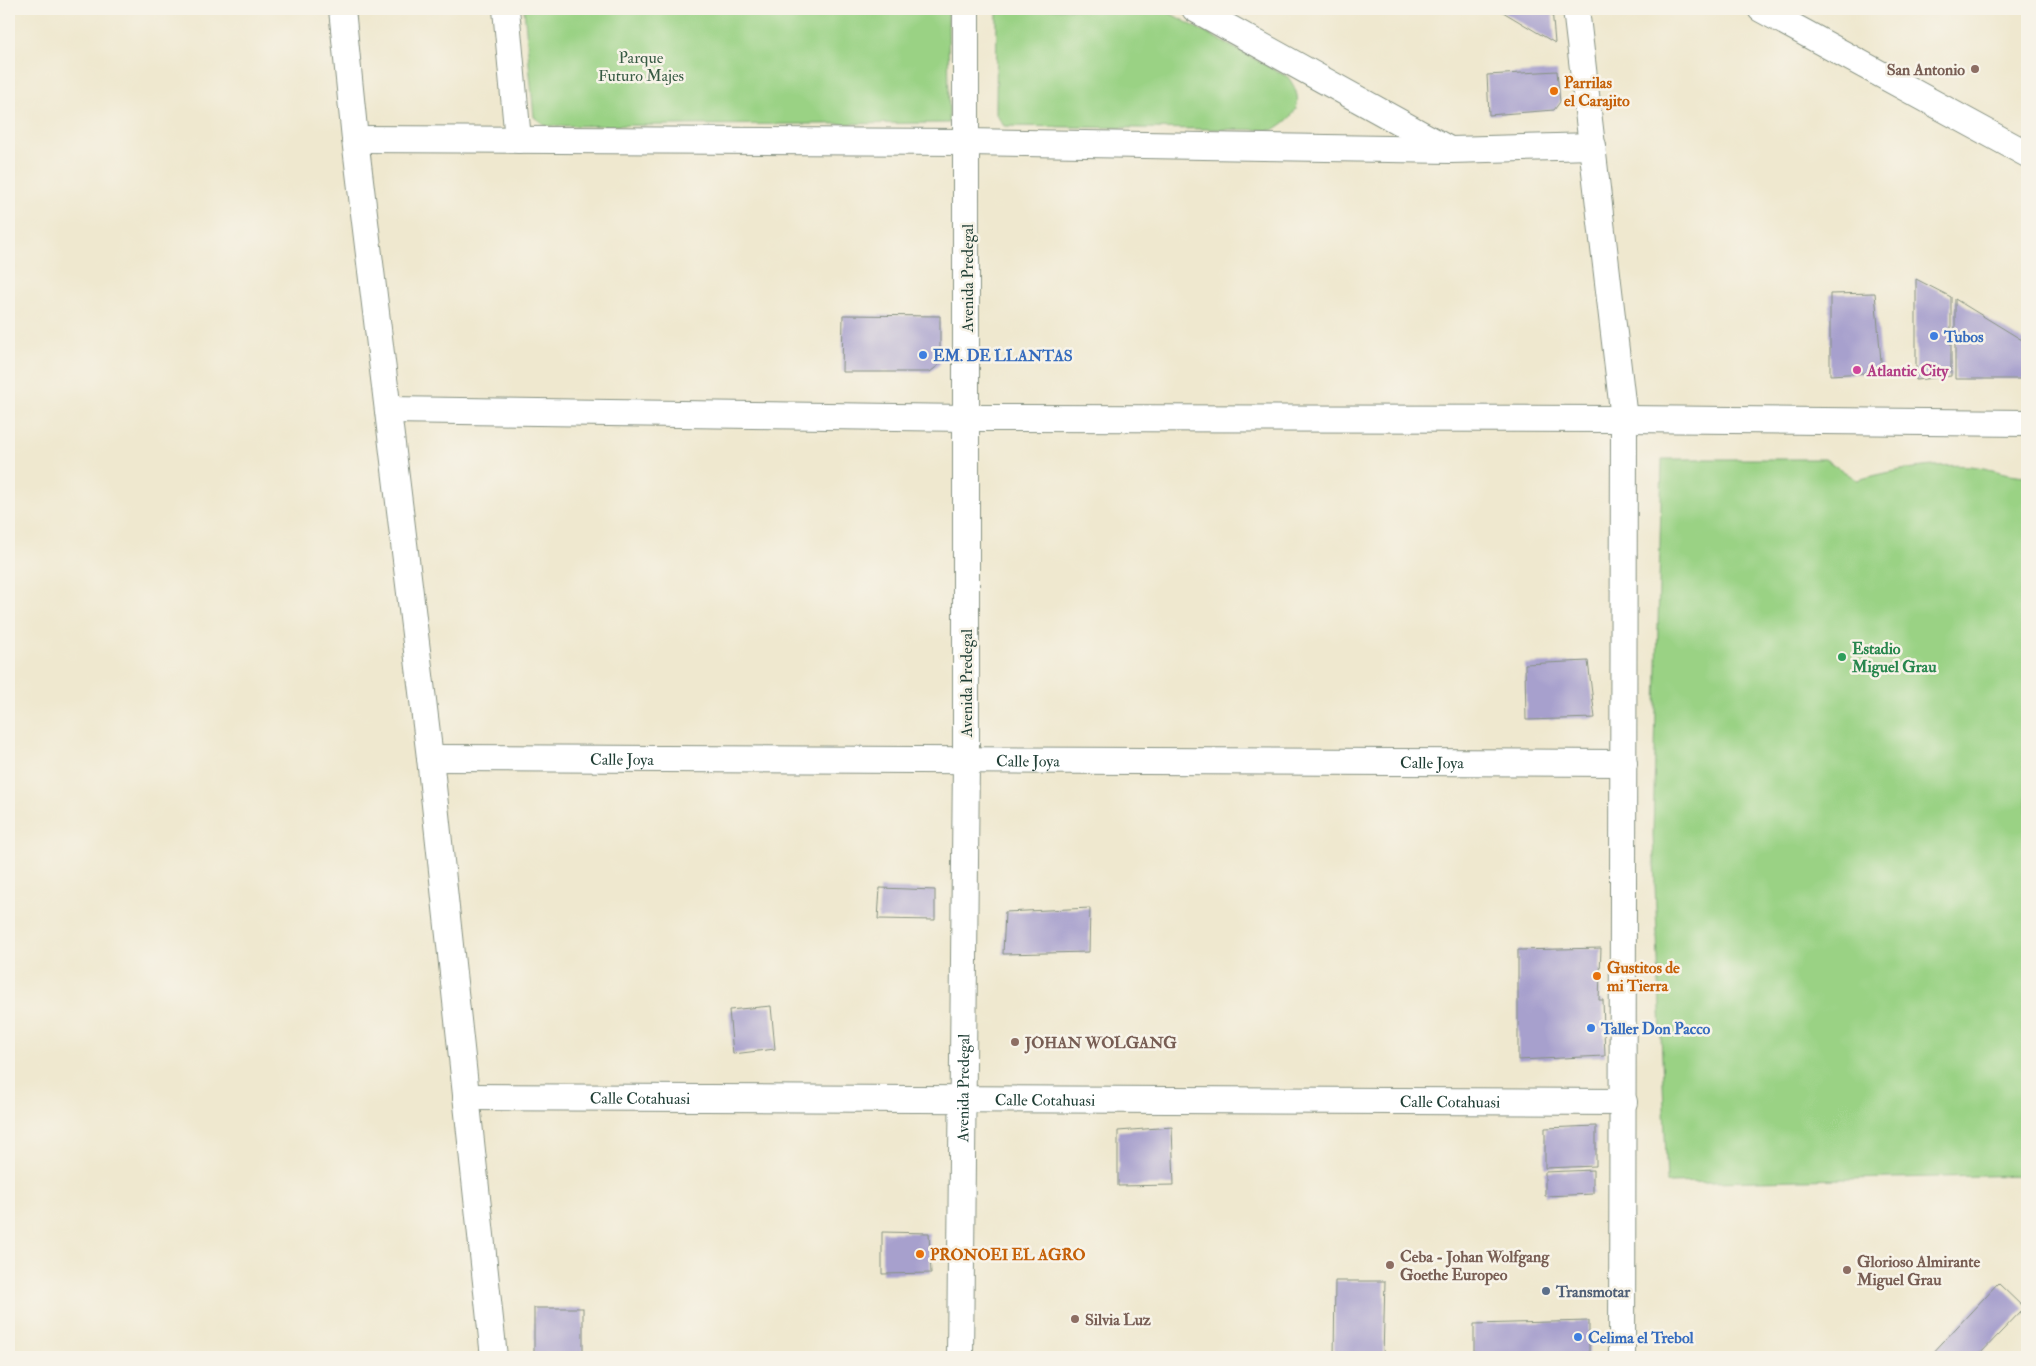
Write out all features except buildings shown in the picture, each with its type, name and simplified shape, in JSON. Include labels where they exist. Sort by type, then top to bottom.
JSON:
[{"type":"street","points":[[342,9],[355,139],[430,758],[494,1357]]},
{"type":"street","points":[[506,9],[518,140]]},
{"type":"street","name":"Avenida Predegal","points":[[960,1357],[966,762],[966,9]]},
{"type":"street","points":[[1195,9],[1451,150]]},
{"type":"street","points":[[1576,9],[1624,419],[1622,1357]]},
{"type":"street","points":[[1761,9],[2027,154]]},
{"type":"street","points":[[355,139],[967,142],[1451,150],[1593,146]]},
{"type":"street","points":[[388,410],[966,418],[1624,419],[2027,423]]},
{"type":"street","name":"Calle Joya","points":[[430,758],[966,762],[1624,763]]},
{"type":"street","name":"Calle Cotahuasi","points":[[466,1097],[1624,1102]]},
{"type":"green space","name":"Parque Futuro Majes","points":[[524,9],[948,9],[949,123],[546,126],[534,117]]},
{"type":"green space","points":[[997,9],[1162,9],[1288,77],[1297,94],[1296,108],[1288,119],[1273,130],[1004,126],[996,114]]},
{"type":"green space","name":"Estadio Miguel Grau","points":[[1662,459],[1825,459],[1857,480],[1899,470],[1957,465],[2027,476],[2027,1175],[1667,1183],[1653,835]]},
{"type":"place","name":"San Antonio","points":[[1975,69]]},
{"type":"place","name":"Parrilas el Carajito","points":[[1554,91]]},
{"type":"place","name":"Tubos","points":[[1934,336]]},
{"type":"place","name":"EM. DE LLANTAS","points":[[923,355]]},
{"type":"place","name":"Atlantic City","points":[[1857,370]]},
{"type":"place","name":"Estadio Miguel Grau","points":[[1842,657]]},
{"type":"place","name":"Gustitos de mi Tierra","points":[[1597,976]]},
{"type":"place","name":"Taller Don Pacco","points":[[1591,1028]]},
{"type":"place","name":"JOHAN WOLGANG","points":[[1015,1042]]},
{"type":"place","name":"PRONOEI EL AGRO","points":[[920,1254]]},
{"type":"place","name":"Ceba - Johan Wolfgang Goethe Europeo","points":[[1390,1265]]},
{"type":"place","name":"Glorioso Almirante Miguel Grau","points":[[1847,1270]]},
{"type":"place","name":"Transmotar","points":[[1546,1291]]},
{"type":"place","name":"Silvia Luz","points":[[1075,1319]]},
{"type":"place","name":"Celima el Trebol","points":[[1578,1337]]}]
